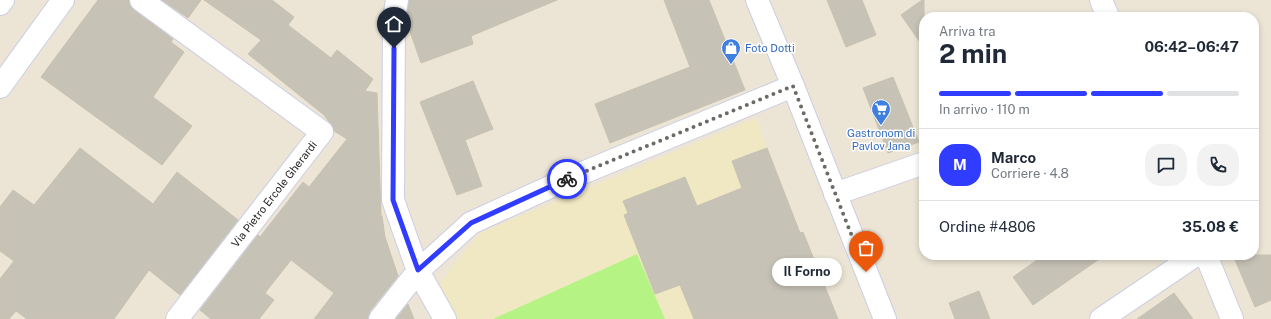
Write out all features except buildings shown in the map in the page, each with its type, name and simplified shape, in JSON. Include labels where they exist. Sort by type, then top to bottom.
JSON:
[{"type":"street","points":[[0,4],[3,0]]},
{"type":"street","points":[[0,86],[64,0]]},
{"type":"street","name":"Via Pietro Ercole Gherardi","points":[[141,0],[235,67],[322,132],[177,319]]},
{"type":"street","points":[[397,0],[394,18],[393,200],[418,270],[445,319]]},
{"type":"street","points":[[757,0],[793,86],[884,319]]},
{"type":"street","points":[[1101,0],[1106,12]]},
{"type":"street","points":[[380,319],[418,270],[471,223],[563,181],[793,86]]},
{"type":"street","points":[[835,194],[919,164]]},
{"type":"street","points":[[1101,319],[1189,260]]},
{"type":"street","points":[[1208,260],[1232,319]]},
{"type":"shaded area","points":[[756,118],[798,234],[803,232],[838,319],[453,319],[434,290],[480,233]]},
{"type":"green space","points":[[637,254],[665,319],[493,319]]},
{"type":"way so far","points":[[567,179],[793,86],[866,272]]},
{"type":"place","name":"Foto Dotti","points":[[731,65]]},
{"type":"place","name":"Gastronom di Pavlov Jana","points":[[881,126]]},
{"type":"place","name":"Il Forno","points":[[866,272]]},
{"type":"route","points":[[394,48],[393,200],[418,270],[471,223],[567,179]]}]
